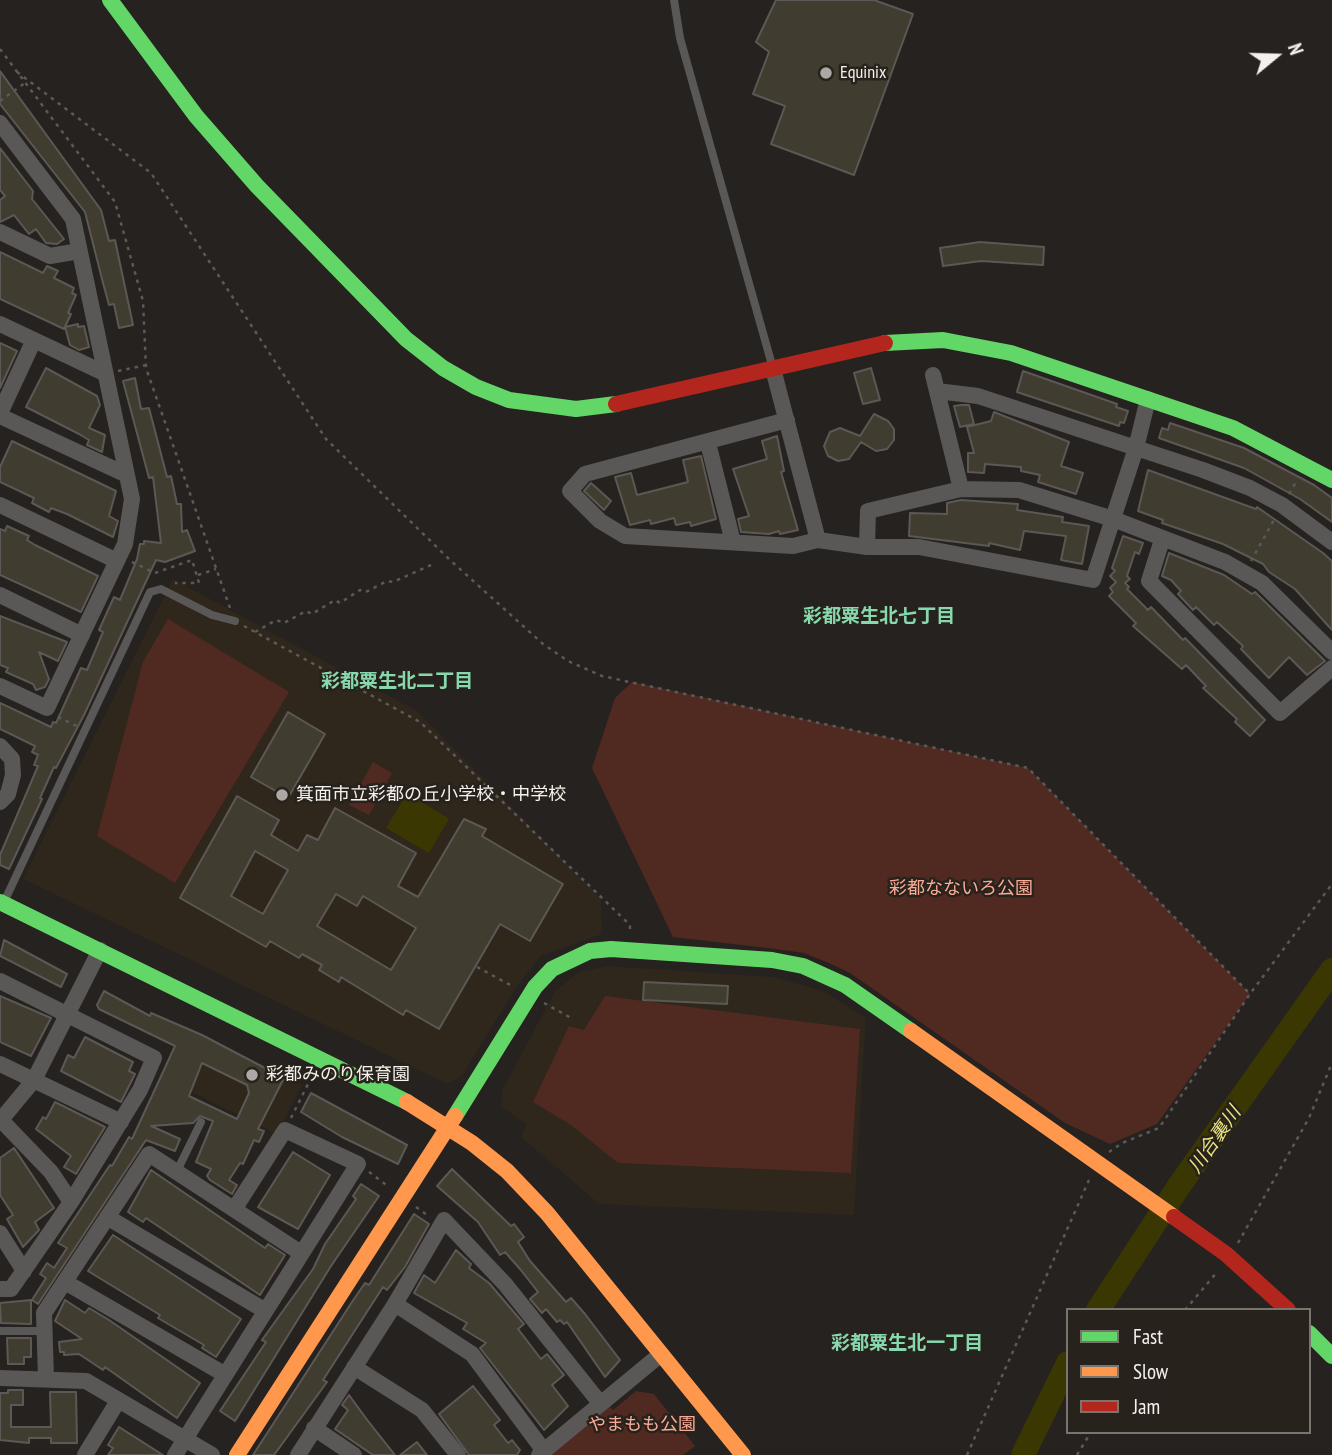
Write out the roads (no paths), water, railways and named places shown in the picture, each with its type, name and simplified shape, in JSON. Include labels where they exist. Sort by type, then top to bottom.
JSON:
[{"type":"street","points":[[110,0],[196,116],[257,186],[406,339],[443,368],[476,387],[509,400],[576,409],[638,401],[862,347],[899,341],[943,340],[1011,353],[1233,428],[1332,480]]},
{"type":"street","points":[[0,123],[73,219],[111,372],[132,499],[130,525],[119,559],[47,708],[0,686]]},
{"type":"street","points":[[0,232],[50,256],[79,251]]},
{"type":"street","points":[[0,324],[111,372]]},
{"type":"street","points":[[34,340],[0,414],[127,475]]},
{"type":"street","points":[[773,369],[818,540]]},
{"type":"street","points":[[933,375],[961,489]]},
{"type":"street","points":[[937,391],[978,396],[1250,488],[1282,505],[1332,542]]},
{"type":"street","points":[[787,419],[708,443],[585,474],[570,491],[600,521],[625,536],[793,547],[818,540],[867,547],[919,547],[1093,580],[1136,448],[1148,399]]},
{"type":"street","points":[[708,443],[733,542]]},
{"type":"street","points":[[867,547],[868,511],[961,489],[1019,490],[1113,519],[1225,562],[1245,573],[1288,606],[1332,652]]},
{"type":"street","points":[[0,505],[119,559]]},
{"type":"street","points":[[1162,540],[1149,581],[1280,713],[1332,668]]},
{"type":"street","points":[[0,595],[82,635]]},
{"type":"street","points":[[0,746],[12,759],[13,775],[9,794],[0,802]]},
{"type":"street","points":[[2,902],[422,1109],[507,1171],[547,1213],[743,1455]]},
{"type":"street","points":[[237,1455],[536,986],[552,969],[573,957],[611,949],[772,960],[803,966],[827,975],[845,985],[1227,1255],[1286,1308]]},
{"type":"street","points":[[71,1202],[51,1172],[0,1120],[34,1080],[69,1016],[100,950]]},
{"type":"street","points":[[0,981],[154,1058],[121,1122],[71,1202],[11,1289],[0,1289]]},
{"type":"street","points":[[0,1064],[121,1122]]},
{"type":"street","points":[[175,1455],[358,1164],[285,1130],[235,1208]]},
{"type":"street","points":[[46,1378],[44,1313],[149,1154],[302,1253]]},
{"type":"street","points":[[107,1217],[264,1310]]},
{"type":"street","points":[[298,1455],[395,1304],[444,1220],[505,1284],[600,1403]]},
{"type":"street","points":[[0,1233],[24,1271]]},
{"type":"street","points":[[65,1282],[224,1374]]},
{"type":"street","points":[[395,1304],[472,1354],[541,1453],[661,1354]]},
{"type":"street","points":[[1311,1336],[1332,1356]]},
{"type":"street","points":[[354,1367],[422,1410],[458,1455]]},
{"type":"street","points":[[0,1378],[86,1381],[212,1455]]},
{"type":"street","points":[[85,1455],[118,1401]]},
{"type":"street","points":[[314,1428],[354,1455]]},
{"type":"lane","points":[[674,0],[680,38],[773,369]]},
{"type":"lane","points":[[2,902],[150,592],[161,589],[212,615],[235,621]]},
{"type":"lane","points":[[177,1171],[201,1122]]},
{"type":"lane","points":[[0,1331],[44,1331]]},
{"type":"waterway","name":"川合裏川","points":[[1099,1308],[1179,1186],[1332,970]]},
{"type":"waterway","name":"川合裏川","points":[[1023,1455],[1066,1367]]},
{"type":"place","name":"Equinix","points":[[826,73]]},
{"type":"place","name":"箕面市立彩都の丘小学校・中学校","points":[[282,795]]},
{"type":"place","name":"彩都みのり保育園","points":[[252,1075]]},
{"type":"district","name":"彩都粟生北七丁目","points":[[879,617]]},
{"type":"district","name":"彩都粟生北二丁目","points":[[397,682]]},
{"type":"district","name":"彩都粟生北一丁目","points":[[907,1344]]},
{"type":"park label","name":"彩都なないろ公園","points":[[961,889]]},
{"type":"park label","name":"やまもも公園","points":[[642,1425]]}]
